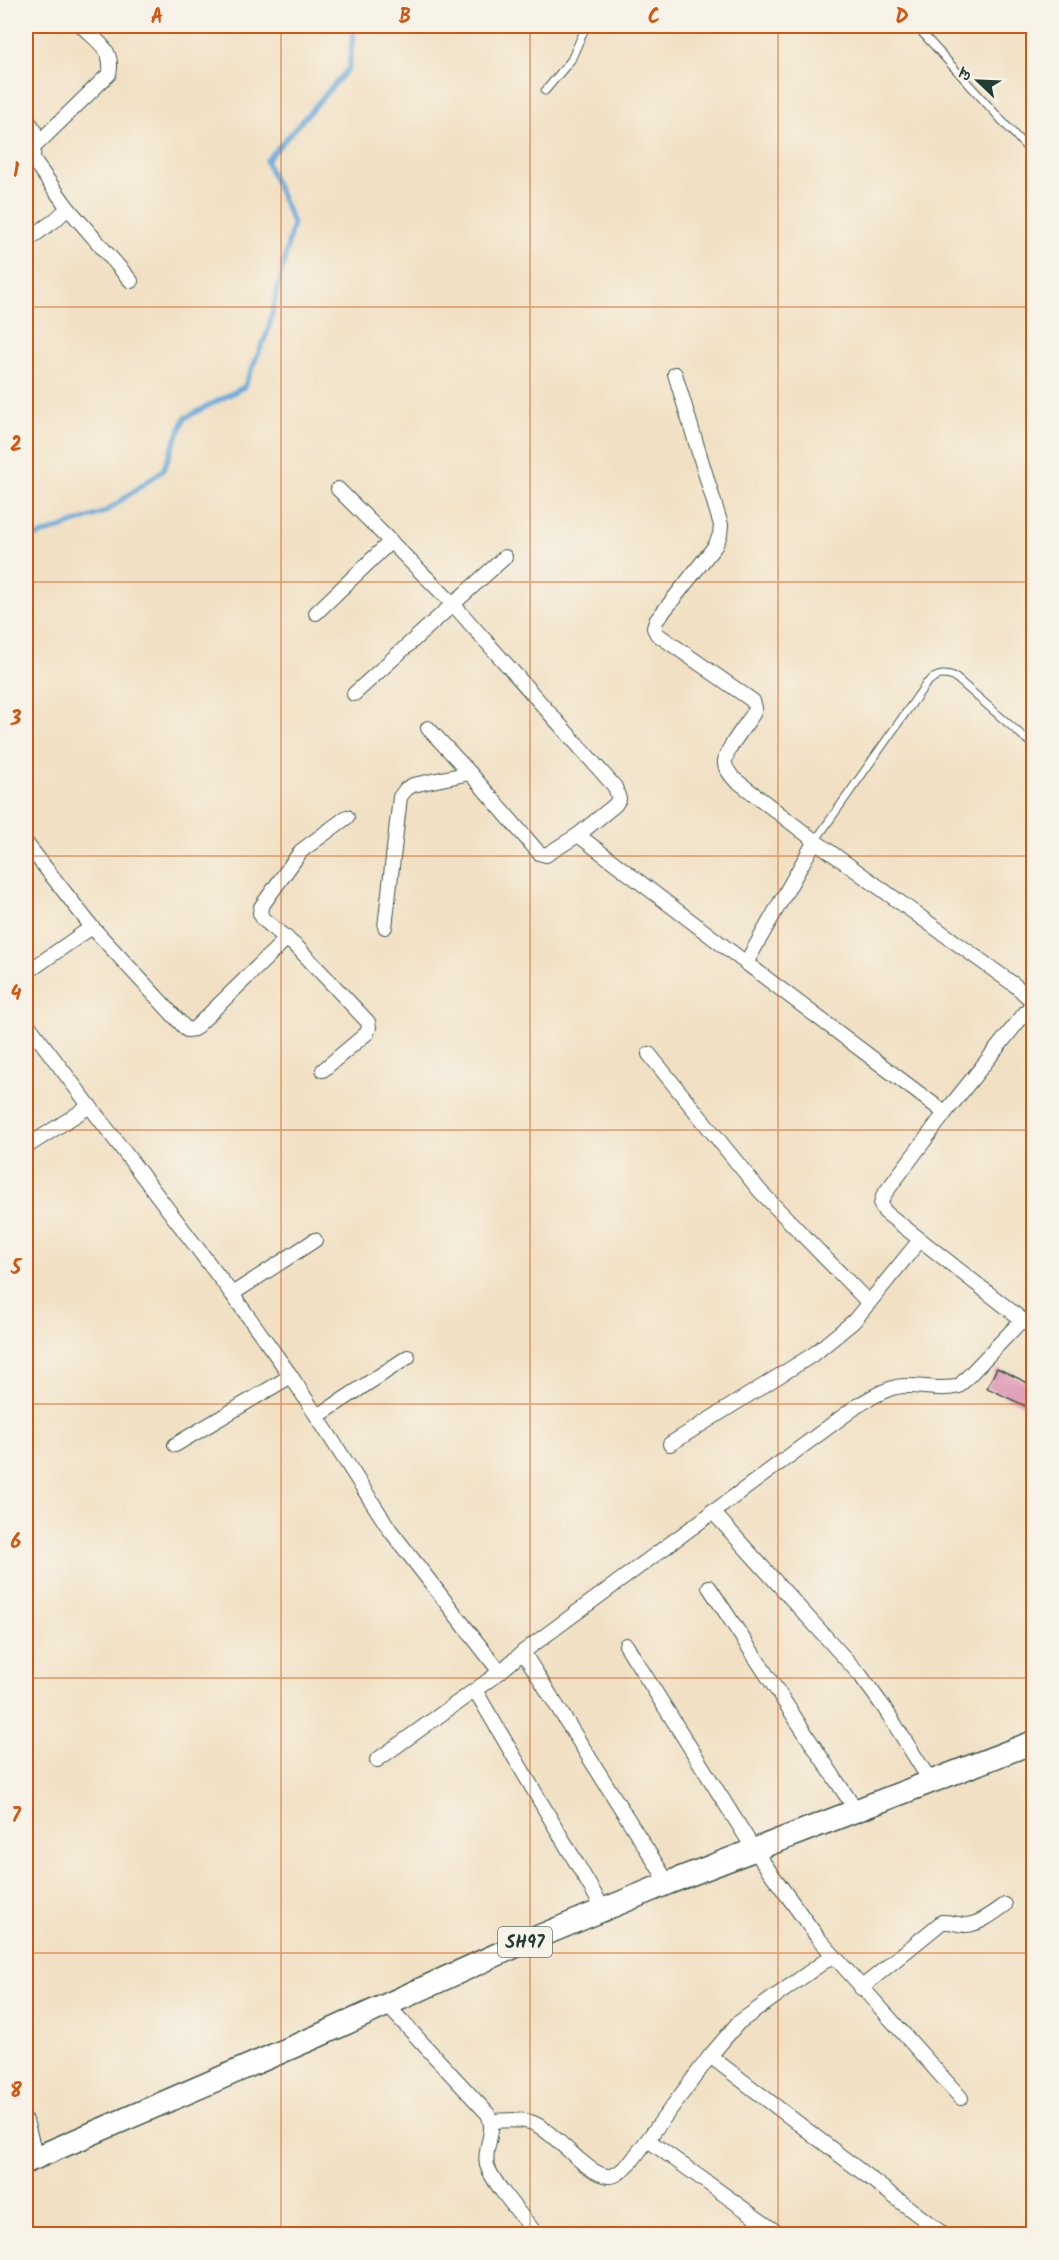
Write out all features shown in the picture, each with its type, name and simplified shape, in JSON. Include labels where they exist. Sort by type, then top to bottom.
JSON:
[{"type":"main road","name":"SH97","points":[[31,2160],[387,2005],[516,1946],[668,1883],[1034,1742]]},
{"type":"street","points":[[34,147],[109,74],[112,63],[110,55],[82,26]]},
{"type":"street","points":[[26,118],[34,129],[33,158],[36,164],[68,208],[131,281]]},
{"type":"street","points":[[26,241],[68,208]]},
{"type":"street","points":[[675,374],[721,525],[720,535],[714,546],[656,621],[654,628],[657,634],[753,701],[753,714],[728,752],[725,761],[727,770],[734,778],[815,841],[1016,987],[1033,1003],[945,1113],[883,1196],[881,1205],[885,1212],[1034,1329]]},
{"type":"street","points":[[338,489],[452,603],[618,792],[619,799],[615,805],[578,835],[546,855],[539,853],[428,728]]},
{"type":"street","points":[[316,614],[391,541]]},
{"type":"street","points":[[354,694],[505,557]]},
{"type":"street","points":[[385,927],[400,797],[406,789],[413,785],[470,773]]},
{"type":"street","points":[[323,1070],[367,1033],[368,1022],[260,913],[261,907],[301,851],[347,817]]},
{"type":"street","points":[[578,835],[945,1113]]},
{"type":"street","points":[[746,963],[815,841]]},
{"type":"street","points":[[26,843],[92,927],[183,1028],[191,1031],[287,938]]},
{"type":"street","points":[[26,973],[92,927]]},
{"type":"street","points":[[26,1022],[232,1294],[318,1416],[390,1530],[500,1671]]},
{"type":"street","points":[[649,1054],[760,1191],[869,1303]]},
{"type":"street","points":[[26,1147],[90,1106]]},
{"type":"street","points":[[232,1294],[315,1240]]},
{"type":"street","points":[[670,1444],[814,1354],[854,1321],[920,1240]]},
{"type":"street","points":[[377,1760],[475,1690],[712,1511],[847,1413],[894,1387],[947,1389],[959,1386],[1022,1320]]},
{"type":"street","points":[[318,1416],[408,1357]]},
{"type":"street","points":[[175,1444],[291,1376]]},
{"type":"street","points":[[712,1511],[861,1676],[932,1782]]},
{"type":"street","points":[[710,1587],[857,1812]]},
{"type":"street","points":[[626,1645],[755,1851],[832,1956],[961,2098]]},
{"type":"street","points":[[523,1652],[668,1883]]},
{"type":"street","points":[[475,1690],[604,1910]]},
{"type":"street","points":[[861,1988],[942,1922],[975,1924],[1005,1905]]},
{"type":"street","points":[[491,2121],[531,2122],[542,2127],[594,2171],[607,2177],[616,2175],[631,2162],[710,2056],[738,2023],[832,1956]]},
{"type":"street","points":[[387,2005],[488,2114],[492,2130],[486,2157],[490,2173],[536,2235]]},
{"type":"street","points":[[710,2056],[943,2235]]},
{"type":"street","points":[[26,2121],[31,2160]]},
{"type":"street","points":[[648,2140],[778,2235]]},
{"type":"lane","points":[[545,91],[571,60],[586,26]]},
{"type":"lane","points":[[916,26],[1034,156]]},
{"type":"lane","points":[[815,841],[926,684],[935,676],[946,674],[956,678],[1034,746]]},
{"type":"building","points":[[997,1368],[1034,1386],[1034,1410],[987,1388]]},
{"type":"waterway","points":[[26,540],[105,512],[163,470],[185,418],[244,387],[268,331],[293,223],[266,161],[349,68],[354,26]]}]
